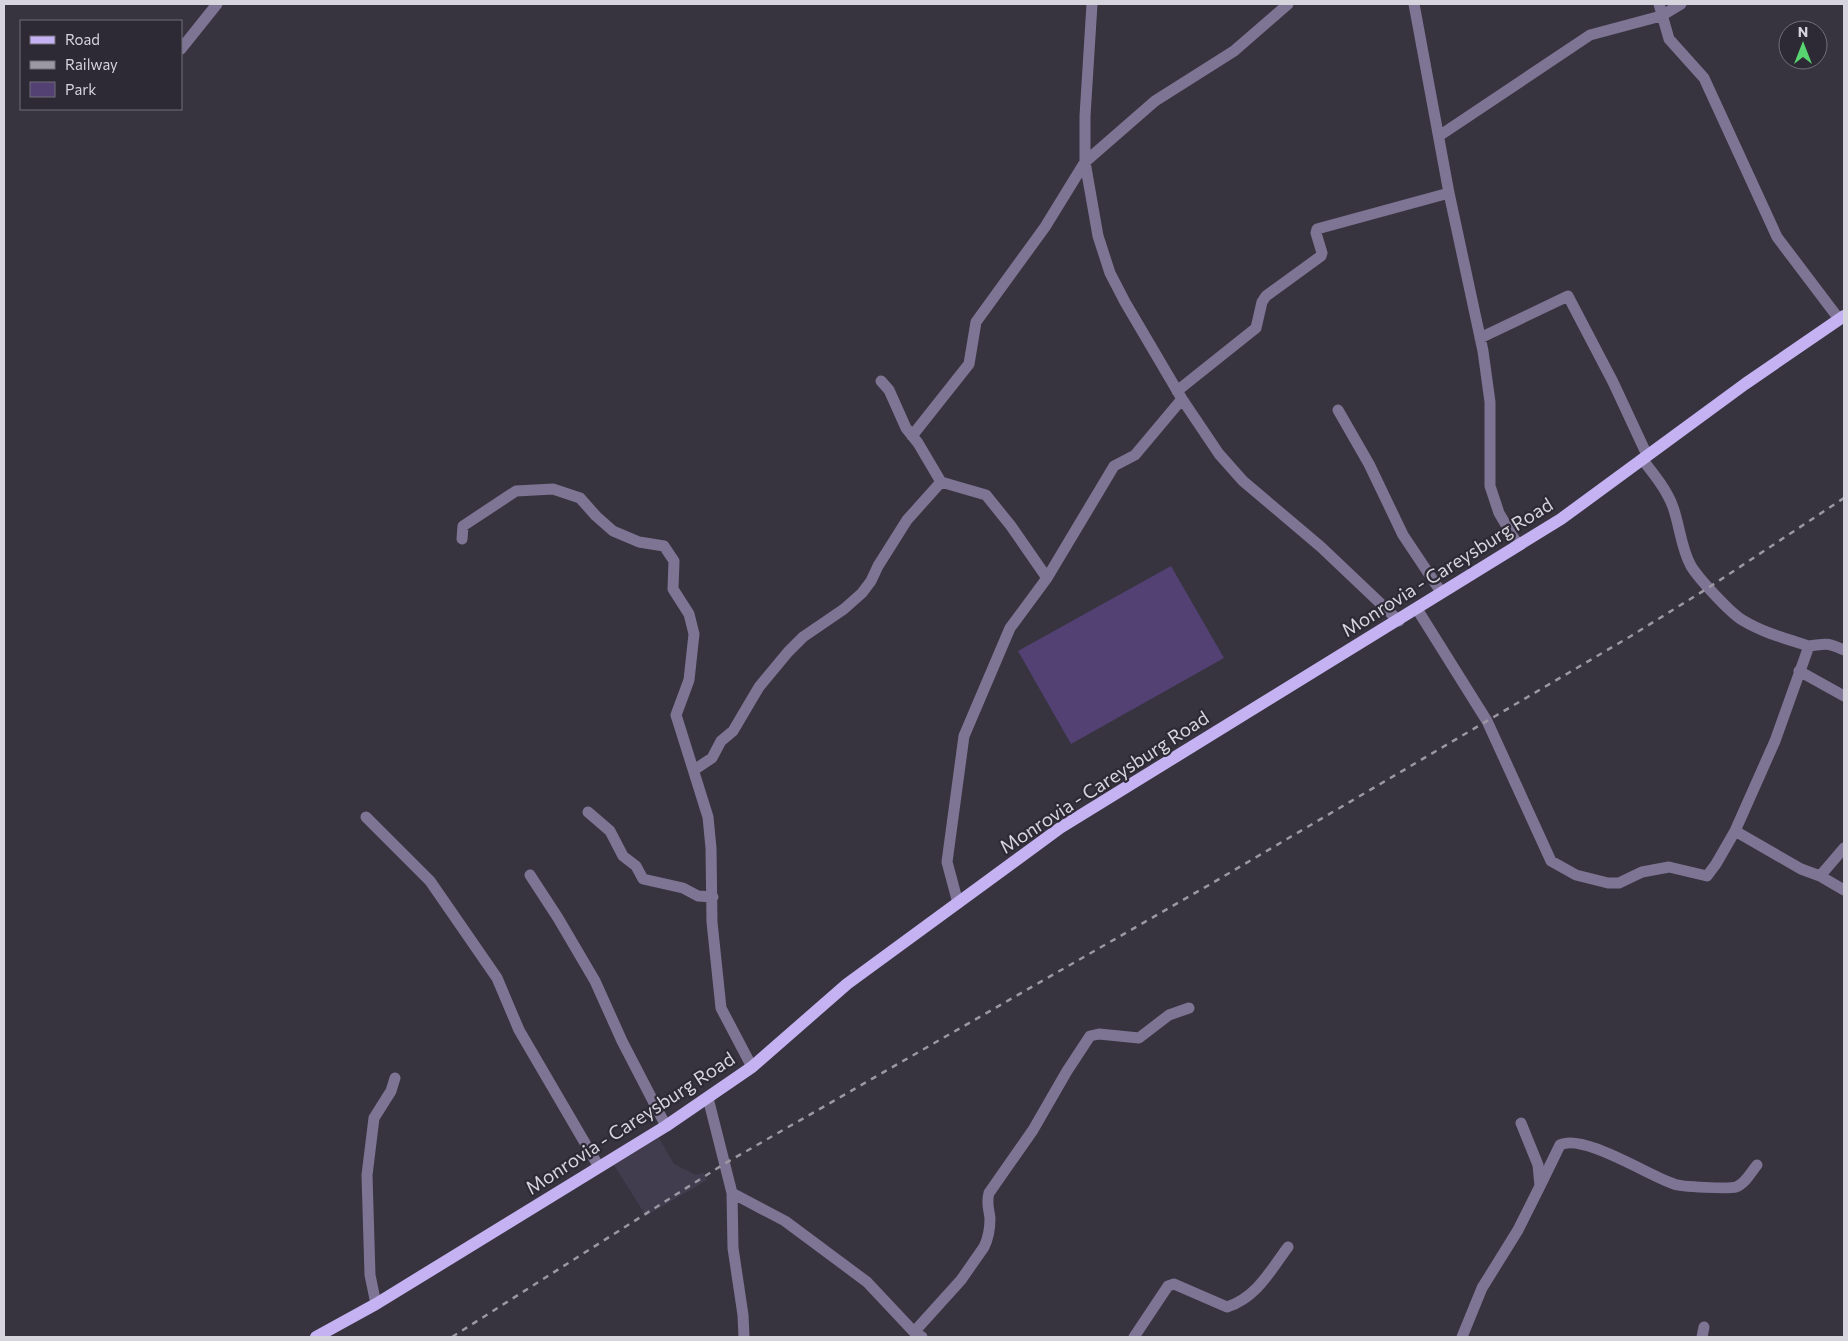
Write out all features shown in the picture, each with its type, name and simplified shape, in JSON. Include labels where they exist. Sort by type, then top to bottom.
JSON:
[{"type":"main road","name":"Monrovia - Careysburg Road","points":[[316,1337],[376,1304],[666,1126],[708,1098],[752,1067],[847,984],[1060,828],[1562,519],[1745,384],[1842,318]]},
{"type":"street","points":[[182,48],[217,4]]},
{"type":"street","points":[[1092,4],[1086,116],[1086,162],[1098,236],[1110,273],[1179,395],[1219,454],[1244,481],[1321,547],[1399,621]]},
{"type":"street","points":[[912,436],[969,364],[976,322],[1045,227],[1086,162],[1155,101],[1234,51],[1288,4]]},
{"type":"street","points":[[1414,4],[1440,136],[1449,193],[1480,338],[1490,402],[1490,486],[1500,512],[1518,545]]},
{"type":"street","points":[[1659,4],[1669,39],[1704,78],[1777,238],[1842,318]]},
{"type":"street","points":[[1440,136],[1590,35],[1661,16],[1681,4]]},
{"type":"street","points":[[958,903],[947,862],[964,736],[1010,628],[1047,578],[1114,466],[1135,455],[1179,395],[1256,328],[1262,302],[1266,296],[1321,256],[1322,253],[1316,233],[1318,229],[1449,193]]},
{"type":"street","points":[[1480,338],[1568,296],[1613,382],[1645,457],[1673,506],[1680,536],[1691,566],[1708,588],[1742,621],[1809,646],[1823,643],[1844,650]]},
{"type":"street","points":[[880,381],[889,390],[899,415],[941,482],[986,495],[1011,526],[1047,578]]},
{"type":"street","points":[[1338,410],[1369,464],[1403,535],[1441,592]]},
{"type":"street","points":[[694,770],[712,758],[721,741],[733,731],[759,687],[788,652],[803,637],[844,609],[862,593],[907,520],[941,482]]},
{"type":"street","points":[[462,539],[463,526],[516,491],[553,489],[580,498],[613,531],[639,542],[664,546],[674,561],[673,589],[689,614],[694,634],[689,680],[676,715],[708,817],[715,953],[721,1008],[752,1067]]},
{"type":"street","points":[[1417,609],[1487,721],[1551,861],[1576,876],[1608,883],[1619,883],[1642,872],[1670,867],[1706,876],[1716,864],[1735,831],[1775,741],[1809,646]]},
{"type":"street","points":[[1799,671],[1844,696]]},
{"type":"street","points":[[588,812],[610,831],[624,856],[636,866],[643,879],[683,888],[698,896],[712,897]]},
{"type":"street","points":[[366,817],[430,881],[497,978],[519,1030],[599,1167]]},
{"type":"street","points":[[1735,831],[1801,869],[1820,876],[1844,890]]},
{"type":"street","points":[[1820,876],[1844,848]]},
{"type":"street","points":[[530,875],[595,981],[622,1041],[666,1126]]},
{"type":"street","points":[[732,1193],[785,1221],[867,1282],[918,1335],[962,1280],[987,1242],[990,1218],[987,1200],[989,1193],[1033,1130],[1066,1071],[1090,1036],[1099,1034],[1139,1038],[1169,1015],[1189,1008]]},
{"type":"street","points":[[376,1304],[370,1275],[367,1175],[374,1118],[391,1091],[395,1078]]},
{"type":"street","points":[[708,1098],[732,1193],[733,1248],[743,1316],[744,1337]]},
{"type":"street","points":[[1521,1123],[1538,1165],[1540,1186]]},
{"type":"street","points":[[1462,1337],[1482,1288],[1518,1230],[1560,1145],[1568,1142],[1608,1152],[1676,1185],[1736,1187],[1744,1181],[1757,1165]]},
{"type":"street","points":[[1134,1337],[1168,1286],[1174,1284],[1227,1306],[1234,1304],[1258,1288],[1288,1247]]},
{"type":"shaded area","points":[[659,1138],[674,1164],[696,1175],[703,1173],[707,1180],[646,1216],[614,1165]]},
{"type":"green space","points":[[1171,566],[1224,658],[1071,744],[1018,651]]},
{"type":"railway","points":[[452,1337],[724,1164],[1209,885],[1631,636],[1708,588],[1844,498]]}]
